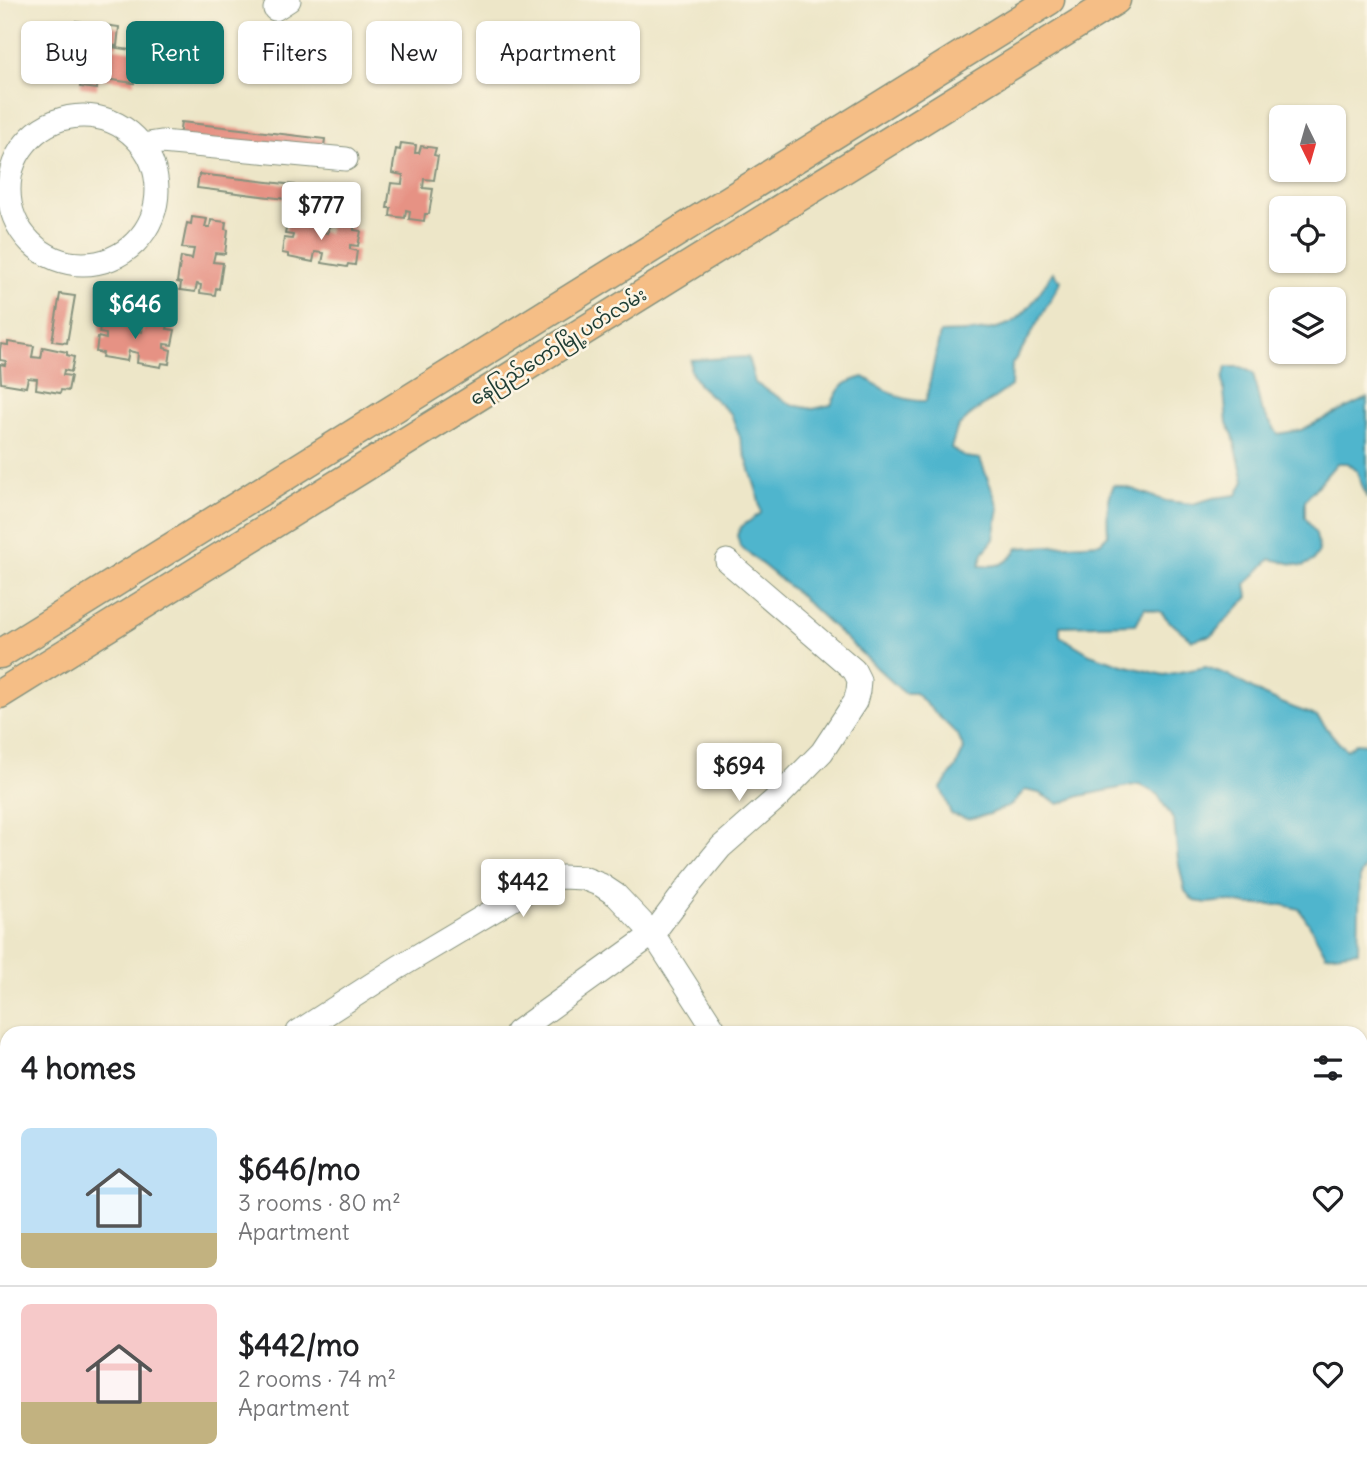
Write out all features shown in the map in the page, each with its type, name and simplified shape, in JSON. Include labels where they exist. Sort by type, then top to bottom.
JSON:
[{"type":"main road","points":[[0,654],[1050,0]]},
{"type":"main road","name":"နေပြည်တော်မြို့ပတ်လမ်း","points":[[0,694],[1116,0]]},
{"type":"street","points":[[86,116],[107,119],[130,132],[142,145],[148,151],[157,175],[159,192],[153,218],[140,240],[119,256],[94,265],[62,262],[38,251],[23,236],[5,199],[20,150],[37,131],[60,119],[86,116]]},
{"type":"street","points":[[142,145],[161,142],[346,159]]},
{"type":"street","points":[[525,1026],[653,934],[721,847],[779,796],[822,752],[855,702],[859,680],[854,670],[727,561]]},
{"type":"street","points":[[324,1026],[399,967],[545,880],[562,877],[583,878],[601,885],[615,895],[653,934],[712,1026]]},
{"type":"water","points":[[1053,272],[1061,281],[1012,364],[1011,386],[957,428],[951,448],[965,457],[980,459],[999,508],[994,539],[983,553],[979,566],[1002,564],[1018,548],[1100,543],[1108,535],[1108,503],[1114,485],[1166,501],[1193,504],[1237,495],[1244,481],[1233,435],[1227,423],[1223,380],[1226,367],[1241,367],[1253,373],[1261,409],[1278,434],[1301,430],[1367,398],[1367,499],[1357,471],[1348,463],[1337,463],[1305,500],[1305,517],[1316,534],[1319,552],[1313,561],[1303,566],[1270,559],[1246,584],[1248,597],[1212,635],[1192,640],[1161,612],[1145,608],[1136,624],[1060,626],[1060,636],[1090,654],[1164,675],[1206,667],[1228,675],[1265,696],[1317,716],[1347,750],[1356,743],[1367,744],[1367,864],[1360,876],[1358,951],[1326,955],[1299,909],[1283,905],[1194,901],[1185,891],[1178,860],[1174,821],[1158,795],[1139,784],[1080,796],[1059,804],[1039,793],[1025,790],[1011,805],[990,814],[968,819],[951,814],[941,788],[956,767],[964,749],[957,734],[915,693],[904,693],[799,595],[740,546],[737,535],[741,527],[761,513],[757,492],[731,414],[699,385],[690,370],[691,360],[748,357],[755,383],[792,405],[813,409],[831,405],[843,386],[864,377],[901,397],[926,401],[940,333],[985,330],[1011,323],[1029,307]]},
{"type":"building","points":[[112,26],[119,27],[117,46],[112,45]]},
{"type":"building","points":[[112,47],[126,49],[126,82],[112,80]]},
{"type":"building","points":[[81,84],[97,84],[97,89],[80,87]]},
{"type":"building","points":[[181,122],[325,139],[323,153],[179,137]]},
{"type":"building","points":[[401,143],[416,145],[415,153],[419,153],[421,146],[436,148],[434,155],[438,156],[434,180],[424,179],[423,188],[433,189],[429,214],[425,214],[424,221],[409,219],[410,211],[406,210],[405,218],[390,216],[391,208],[387,208],[391,183],[402,184],[403,175],[392,173],[396,149],[400,150]]},
{"type":"building","points":[[199,174],[294,185],[293,200],[197,188]]},
{"type":"building","points":[[295,216],[320,220],[318,231],[328,233],[330,222],[354,226],[354,230],[361,231],[358,246],[350,245],[350,249],[357,251],[355,265],[348,264],[347,267],[322,263],[324,253],[315,252],[313,262],[288,257],[288,254],[282,253],[284,238],[292,239],[293,235],[285,234],[288,219],[295,220]]},
{"type":"building","points":[[192,217],[207,219],[205,227],[210,227],[211,220],[226,222],[225,229],[228,230],[225,254],[215,253],[213,262],[223,263],[219,289],[216,288],[215,295],[200,293],[201,285],[197,284],[195,292],[180,290],[181,283],[177,282],[181,257],[192,259],[194,249],[182,248],[187,223],[191,224]]},
{"type":"building","points":[[60,294],[75,296],[67,343],[52,341]]},
{"type":"building","points":[[109,315],[134,319],[133,330],[142,332],[144,321],[168,325],[167,329],[175,330],[172,345],[164,344],[164,348],[171,350],[169,364],[162,363],[161,367],[137,363],[138,353],[129,351],[127,361],[102,357],[103,353],[96,352],[98,337],[106,339],[106,334],[99,333],[101,318],[108,319]]},
{"type":"building","points":[[8,342],[34,346],[32,357],[41,358],[43,347],[67,352],[67,355],[74,357],[71,372],[64,370],[63,375],[71,376],[68,391],[61,390],[60,393],[36,389],[37,379],[28,378],[26,387],[1,383],[0,364],[5,365],[6,361],[0,360],[0,349],[1,344],[8,345]]}]
